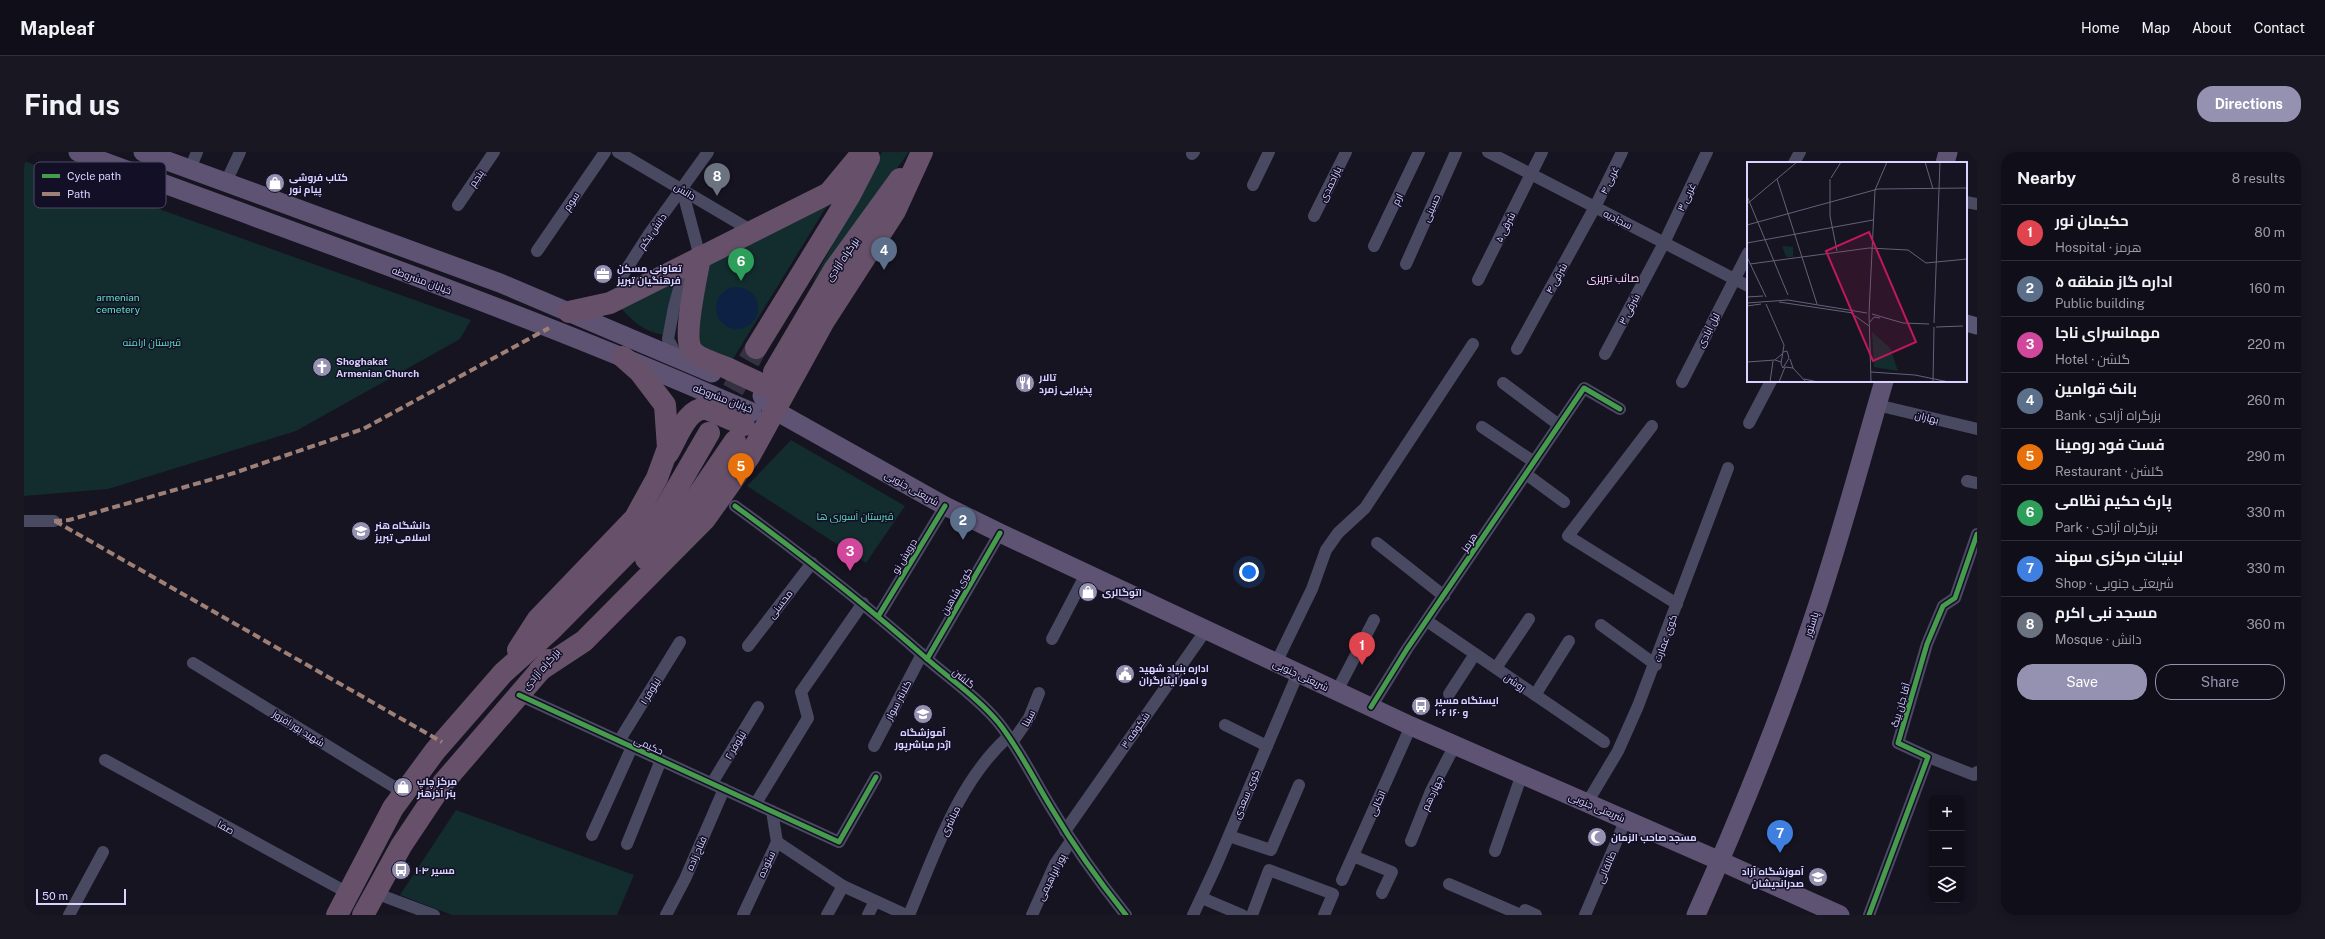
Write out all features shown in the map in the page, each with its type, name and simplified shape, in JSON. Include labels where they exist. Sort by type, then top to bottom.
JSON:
[{"type":"highway","points":[[569,312],[610,302],[829,193],[863,152]]},
{"type":"highway","points":[[756,348],[850,195],[873,152]]},
{"type":"highway","name":"بزرگراه آزادی","points":[[367,909],[401,846],[443,783],[573,632],[681,520],[745,434],[773,392],[834,270],[921,152]]},
{"type":"highway","points":[[700,257],[687,335],[691,349],[696,354],[725,373],[773,392]]},
{"type":"highway","points":[[503,673],[538,619],[635,518],[657,478],[668,448],[665,405],[659,395],[640,372],[623,356]]},
{"type":"highway","points":[[663,461],[691,413],[709,402],[745,434]]},
{"type":"highway","name":"بزرگراه آزادی","points":[[340,906],[393,808],[434,751],[503,673],[558,623],[634,546],[658,518],[709,434]]},
{"type":"main road","name":"خیابان مشروطه","points":[[78,152],[105,162]]},
{"type":"main road","name":"خیابان مشروطه","points":[[143,152],[500,283],[678,358],[725,373]]},
{"type":"main road","points":[[1946,162],[1948,152]]},
{"type":"main road","name":"خیابان مشروطه","points":[[166,185],[623,356],[709,402]]},
{"type":"main road","points":[[1967,323],[1977,326]]},
{"type":"main road","name":"پاستور","points":[[1696,915],[1741,814],[1810,628],[1884,382]]},
{"type":"main road","name":"خیابان مشروطه","points":[[745,434],[773,392]]},
{"type":"main road","name":"شریعتی جنوبی","points":[[773,392],[945,506],[1000,533],[1371,708],[1840,915]]},
{"type":"street","points":[[190,169],[197,152]]},
{"type":"street","points":[[226,182],[240,152]]},
{"type":"street","name":"پنجم","points":[[458,205],[494,152]]},
{"type":"street","name":"سوم","points":[[537,251],[605,152]]},
{"type":"street","name":"دانش","points":[[618,152],[752,231]]},
{"type":"street","name":"دانش یکم","points":[[624,273],[649,234],[708,152]]},
{"type":"street","points":[[1253,185],[1269,152]]},
{"type":"street","name":"یاراحمدی","points":[[1314,216],[1346,152]]},
{"type":"street","name":"ارم","points":[[1374,246],[1419,152]]},
{"type":"street","name":"حسینی","points":[[1406,264],[1456,152]]},
{"type":"street","name":"سجادیه","points":[[1488,152],[1747,285]]},
{"type":"street","name":"۵ شرقی","points":[[1478,280],[1542,152]]},
{"type":"street","name":"۴ غربی","points":[[1595,207],[1622,152]]},
{"type":"street","name":"۳ غربی","points":[[1664,243],[1707,152]]},
{"type":"street","points":[[1795,162],[1800,152]]},
{"type":"street","points":[[678,358],[668,339],[674,307],[680,285],[687,272],[700,257],[682,189]]},
{"type":"street","points":[[1967,202],[1977,204]]},
{"type":"street","name":"۴ شرقی","points":[[1517,349],[1595,207]]},
{"type":"street","name":"۳ شرقی","points":[[1605,354],[1664,243]]},
{"type":"street","name":"لیل آبادی","points":[[1682,382],[1747,255]]},
{"type":"street","points":[[1276,663],[1312,589],[1326,550],[1338,533],[1365,508],[1473,344]]},
{"type":"street","points":[[1749,423],[1770,382]]},
{"type":"street","points":[[1503,383],[1559,425]]},
{"type":"street","name":"هرمز","points":[[1371,708],[1427,621],[1584,388],[1620,408]]},
{"type":"street","name":"بهاران","points":[[1877,405],[1977,429]]},
{"type":"street","points":[[1652,426],[1568,536],[1677,604]]},
{"type":"street","points":[[1482,427],[1534,462]]},
{"type":"street","name":"کوی عمارت","points":[[1587,803],[1618,751],[1656,664],[1728,468]]},
{"type":"street","points":[[1526,474],[1564,502]]},
{"type":"street","name":"گلشن","points":[[735,506],[879,615],[974,698],[998,723],[1011,739],[1026,767],[1087,866],[1126,915]]},
{"type":"street","name":"درویش نو","points":[[879,615],[945,506]]},
{"type":"street","points":[[24,521],[54,521]]},
{"type":"street","name":"کوی شاهین","points":[[925,656],[1000,533]]},
{"type":"street","name":"آقا جان بیگ","points":[[1928,757],[1898,743],[1927,644],[1943,606],[1955,598],[1977,534]]},
{"type":"street","points":[[1377,543],[1444,596]]},
{"type":"street","name":"محسنی","points":[[748,646],[812,563]]},
{"type":"street","points":[[1052,639],[1086,574]]},
{"type":"street","points":[[756,803],[808,718],[801,692],[863,603]]},
{"type":"street","points":[[1496,668],[1529,619]]},
{"type":"street","points":[[1337,691],[1374,620]]},
{"type":"street","name":"روشن","points":[[1427,621],[1604,742]]},
{"type":"street","points":[[1601,625],[1656,664]]},
{"type":"street","name":"شکوفه ۳","points":[[1068,836],[1206,630]]},
{"type":"street","points":[[1535,695],[1569,641]]},
{"type":"street","name":"نیلوفر ۱","points":[[619,741],[680,642]]},
{"type":"street","points":[[1449,694],[1475,654]]},
{"type":"street","name":"کلانتر سوار","points":[[874,746],[925,656]]},
{"type":"street","name":"شهید پور افروز","points":[[193,663],[404,793]]},
{"type":"street","name":"کوی سعدی","points":[[1193,915],[1229,836],[1298,673]]},
{"type":"street","name":"سینا","points":[[1011,739],[1029,718],[1039,693]]},
{"type":"street","name":"حکیمی","points":[[519,695],[840,842],[876,777]]},
{"type":"street","name":"نیلوفر ۲","points":[[712,783],[758,707]]},
{"type":"street","points":[[1225,725],[1267,746]]},
{"type":"street","name":"اتکالی","points":[[1342,880],[1411,726]]},
{"type":"street","name":"مباشری","points":[[908,915],[958,805],[985,762],[1011,739]]},
{"type":"street","name":"چهاردهم","points":[[1411,841],[1431,791],[1455,745]]},
{"type":"street","points":[[592,835],[632,747]]},
{"type":"street","points":[[1870,915],[1928,757],[1970,774],[1974,775],[1977,772]]},
{"type":"street","name":"صفا","points":[[105,760],[340,906]]},
{"type":"street","points":[[627,844],[661,760]]},
{"type":"street","points":[[1495,851],[1522,774]]},
{"type":"street","points":[[1229,836],[1271,850],[1299,785]]},
{"type":"street","name":"فتاح زاده","points":[[666,915],[685,879],[724,789]]},
{"type":"street","name":"ستوده","points":[[743,915],[776,842],[772,811]]},
{"type":"street","name":"طالقانی","points":[[1585,915],[1626,820]]},
{"type":"street","name":"پور ابراهیمی","points":[[1032,915],[1068,836]]},
{"type":"street","points":[[776,842],[843,886],[908,915]]},
{"type":"street","points":[[69,915],[103,852]]},
{"type":"street","points":[[1353,856],[1392,872],[1382,893]]},
{"type":"street","points":[[1252,915],[1269,870],[1333,894],[1324,915]]},
{"type":"street","points":[[1448,884],[1522,915],[1525,910],[1536,915]]},
{"type":"street","points":[[827,915],[843,886]]},
{"type":"street","points":[[1202,898],[1242,915]]},
{"type":"street","points":[[868,915],[875,901]]},
{"type":"street","points":[[367,909],[434,915]]},
{"type":"green space","points":[[882,152],[909,152],[812,283]]},
{"type":"green space","name":"قبرستان ارامنه","points":[[24,161],[34,165],[34,208],[156,208],[471,320],[460,339],[296,431],[108,489],[24,496]]},
{"type":"green space","points":[[828,204],[733,359],[711,351],[690,339],[705,268],[719,255]]},
{"type":"green space","points":[[680,275],[664,335],[645,329],[629,317],[620,307]]},
{"type":"green space","name":"قبرستان آسوری ها","points":[[791,440],[905,506],[866,563],[747,486]]},
{"type":"green space","points":[[456,810],[634,875],[617,915],[452,915],[400,895]]},
{"type":"water","points":[[733,287],[741,287],[749,290],[755,296],[758,308],[755,320],[749,326],[741,329],[733,329],[725,326],[719,320],[716,312],[716,304],[719,296],[725,290]]},
{"type":"tunnel","points":[[717,419],[756,348]]},
{"type":"marked path","points":[[54,521],[69,520],[234,473],[363,429],[549,328]]},
{"type":"marked path","points":[[55,521],[442,742]]},
{"type":"cycle path","points":[[1371,707],[1407,649],[1584,388],[1620,409]]},
{"type":"cycle path","points":[[735,506],[784,542],[856,599],[990,713],[1013,742],[1045,798],[1078,850],[1126,915]]},
{"type":"cycle path","points":[[879,615],[945,506]]},
{"type":"cycle path","points":[[927,659],[1000,533]]},
{"type":"cycle path","points":[[1869,915],[1928,757],[1898,743],[1927,644],[1943,606],[1955,598],[1977,534]]},
{"type":"cycle path","points":[[519,695],[839,842],[876,777]]},
{"type":"place","name":"کتاب فروشی پیام نور","points":[[275,183]]},
{"type":"place","name":"مسجد نبی اکرم","points":[[717,196]]},
{"type":"place","name":"بانک قوامین","points":[[884,270]]},
{"type":"place","name":"تعاونی مسکن فرهنگیان تبریز","points":[[603,274]]},
{"type":"place","name":"پارک حکیم نظامی","points":[[741,281]]},
{"type":"place","name":"Shoghakat Armenian Church","points":[[322,367]]},
{"type":"place","name":"تالار پذیرایی زمرد","points":[[1025,383]]},
{"type":"place","name":"فست فود رومینا","points":[[741,486]]},
{"type":"place","name":"دانشگاه هنر اسلامی تبریز","points":[[361,531]]},
{"type":"place","name":"اداره گاز منطقه ۵","points":[[963,540]]},
{"type":"place","name":"مهمانسرای ناجا","points":[[850,571]]},
{"type":"place","name":"اتوگالری","points":[[1088,592]]},
{"type":"place","name":"حکیمان نور","points":[[1362,665]]},
{"type":"place","name":"اداره بنیاد شهید و امور ایثارگران","points":[[1125,674]]},
{"type":"place","name":"ایستگاه مسیر ۱۰۶ و ۱۶۰","points":[[1421,706]]},
{"type":"place","name":"آموزشگاه اژدر مباشرپور","points":[[923,714]]},
{"type":"place","name":"مرکز چاپ بنر آذرهنر","points":[[403,787]]},
{"type":"place","name":"مسجد صاحب الزمان","points":[[1597,837]]},
{"type":"place","name":"لبنیات مرکزی سهند","points":[[1780,853]]},
{"type":"place","name":"مسیر ۱۰۴","points":[[401,870]]},
{"type":"place","name":"آموزشگاه آزاد صدراندیشان","points":[[1818,877]]},
{"type":"district","name":"صائب تبریزی","points":[[1613,278]]},
{"type":"park label","name":"armenian cemetery","points":[[118,302]]}]
